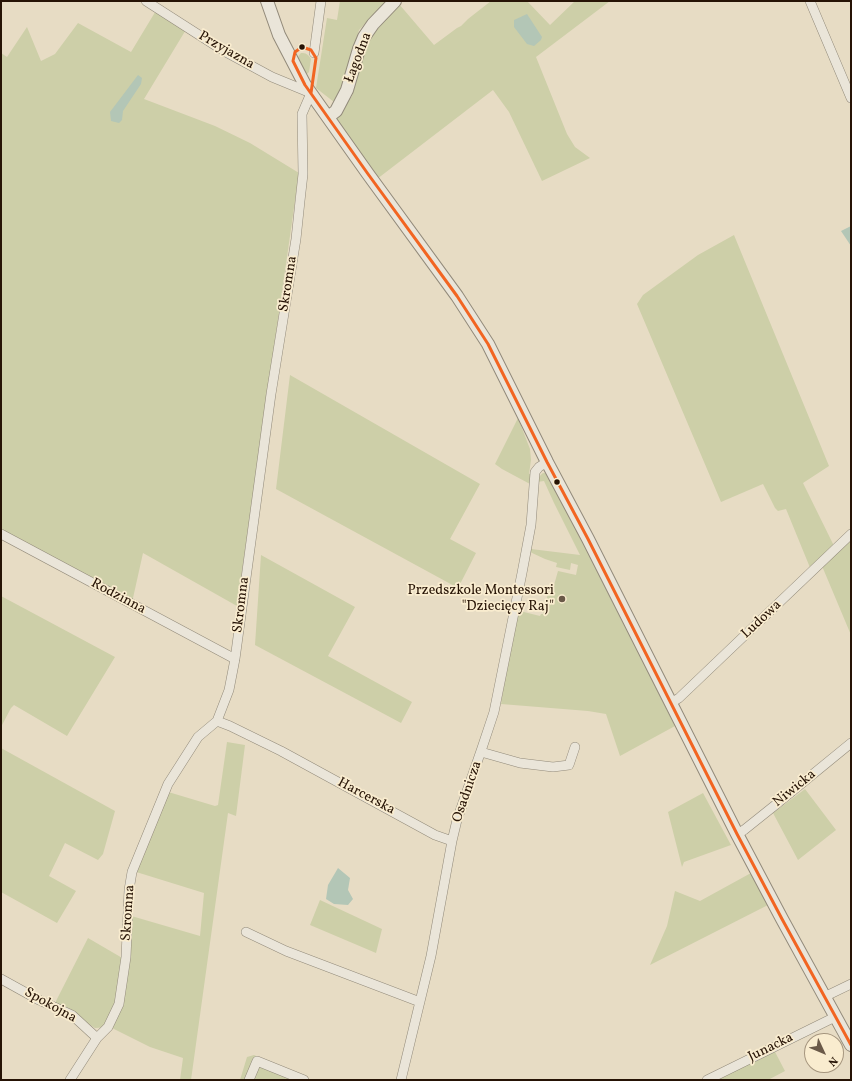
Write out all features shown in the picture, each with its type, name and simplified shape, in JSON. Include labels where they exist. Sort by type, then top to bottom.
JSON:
[{"type":"street","name":"Przyjazna","points":[[146,1],[224,51],[272,77],[311,93]]},
{"type":"street","points":[[267,1],[279,35],[305,85],[457,296],[488,344],[737,834],[851,1045]]},
{"type":"street","points":[[314,53],[321,1]]},
{"type":"street","name":"Łagodna","points":[[328,117],[336,111],[347,90],[364,37],[373,24],[395,1]]},
{"type":"street","points":[[810,1],[851,98]]},
{"type":"street","name":"Skromna","points":[[70,1080],[97,1038],[108,1027],[119,1004],[126,957],[129,890],[132,872],[168,784],[198,737],[217,721],[229,690],[235,660],[270,401],[296,239],[303,174],[302,114],[311,93]]},
{"type":"street","name":"Osadnicza","points":[[401,1080],[431,956],[457,820],[494,712],[531,526],[535,472],[539,466],[547,462]]},
{"type":"street","name":"Rodzinna","points":[[1,534],[235,660]]},
{"type":"street","name":"Ludowa","points":[[671,703],[679,698],[851,534]]},
{"type":"street","name":"Harcerska","points":[[217,721],[281,751],[436,835],[452,841]]},
{"type":"street","name":"Niwicka","points":[[737,834],[851,743]]},
{"type":"street","points":[[481,752],[520,763],[553,768],[569,765],[575,747]]},
{"type":"street","points":[[246,932],[286,951],[420,1002]]},
{"type":"street","name":"Spokojna","points":[[1,979],[39,1000],[72,1015],[97,1038]]},
{"type":"street","points":[[824,997],[851,984]]},
{"type":"street","name":"Junacka","points":[[707,1080],[836,1016]]},
{"type":"street","points":[[249,1080],[257,1061],[304,1080]]},
{"type":"green space","points":[[340,1],[387,1],[359,30],[345,81],[334,102],[316,88],[327,18],[337,20]]},
{"type":"green space","points":[[491,1],[527,1],[550,25],[575,1],[610,1],[536,57],[567,134],[575,147],[590,158],[542,181],[509,112],[493,90],[377,179],[336,119],[352,96],[368,40],[399,4],[434,45],[461,26]]},
{"type":"green space","points":[[157,9],[187,28],[144,99],[215,126],[250,143],[299,173],[237,606],[143,553],[131,607],[1,529],[1,53],[7,57],[27,27],[41,61],[55,54],[78,23],[131,52]]},
{"type":"green space","points":[[301,53],[307,54],[311,59],[309,72],[307,74],[304,74],[298,63],[298,58]]},
{"type":"green space","points":[[734,235],[829,466],[803,483],[835,548],[851,533],[851,635],[822,566],[811,570],[786,509],[778,511],[775,508],[763,484],[721,502],[637,304],[643,295],[698,255]]},
{"type":"green space","points":[[290,375],[480,484],[450,539],[476,553],[458,588],[276,489]]},
{"type":"green space","points":[[518,418],[530,449],[530,484],[495,464]]},
{"type":"green space","points":[[543,473],[549,476],[675,726],[620,756],[606,714],[588,711],[501,704],[508,656],[518,608],[524,612],[540,616],[543,614],[550,585],[554,585],[558,571],[576,575],[578,565],[571,563],[570,570],[556,567],[557,563],[530,552],[531,549],[580,555],[544,481],[537,482]]},
{"type":"green space","points":[[261,555],[355,607],[328,656],[412,702],[401,723],[255,645]]},
{"type":"green space","points":[[1,596],[115,657],[67,736],[14,705],[1,727]]},
{"type":"green space","points":[[227,742],[245,745],[236,816],[228,813],[191,1080],[180,1080],[183,1058],[150,1047],[110,1027],[95,1028],[55,1003],[88,938],[124,959],[128,915],[200,936],[204,893],[133,871],[165,791],[215,806],[218,805]]},
{"type":"green space","points":[[1,748],[115,811],[103,854],[98,860],[65,843],[49,876],[76,891],[57,923],[1,892]]},
{"type":"green space","points":[[805,789],[836,830],[798,860],[773,813]]},
{"type":"green space","points":[[703,793],[731,845],[684,862],[682,867],[668,812]]},
{"type":"green space","points":[[751,873],[768,905],[650,965],[667,926],[675,891],[700,901]]},
{"type":"green space","points":[[320,900],[382,929],[376,953],[310,925]]},
{"type":"green space","points":[[774,1050],[785,1071],[768,1080],[708,1080]]},
{"type":"green space","points":[[254,1055],[307,1080],[240,1080],[247,1057]]},
{"type":"shaded area","points":[[527,14],[542,37],[541,40],[534,46],[527,44],[514,27],[514,20]]},
{"type":"shaded area","points":[[138,75],[142,78],[141,84],[123,111],[122,120],[119,123],[111,121],[110,112]]},
{"type":"shaded area","points":[[851,226],[851,246],[841,231]]},
{"type":"shaded area","points":[[338,868],[350,878],[348,890],[353,899],[348,905],[334,904],[326,899],[328,885]]},
{"type":"transit line","points":[[311,93],[316,58],[311,50],[302,47],[295,52],[293,61],[305,85],[457,296],[488,344],[737,834],[851,1045]]},
{"type":"place","name":"Przedszkole Montessori \"Dziecięcy Raj\"","points":[[562,599]]}]
